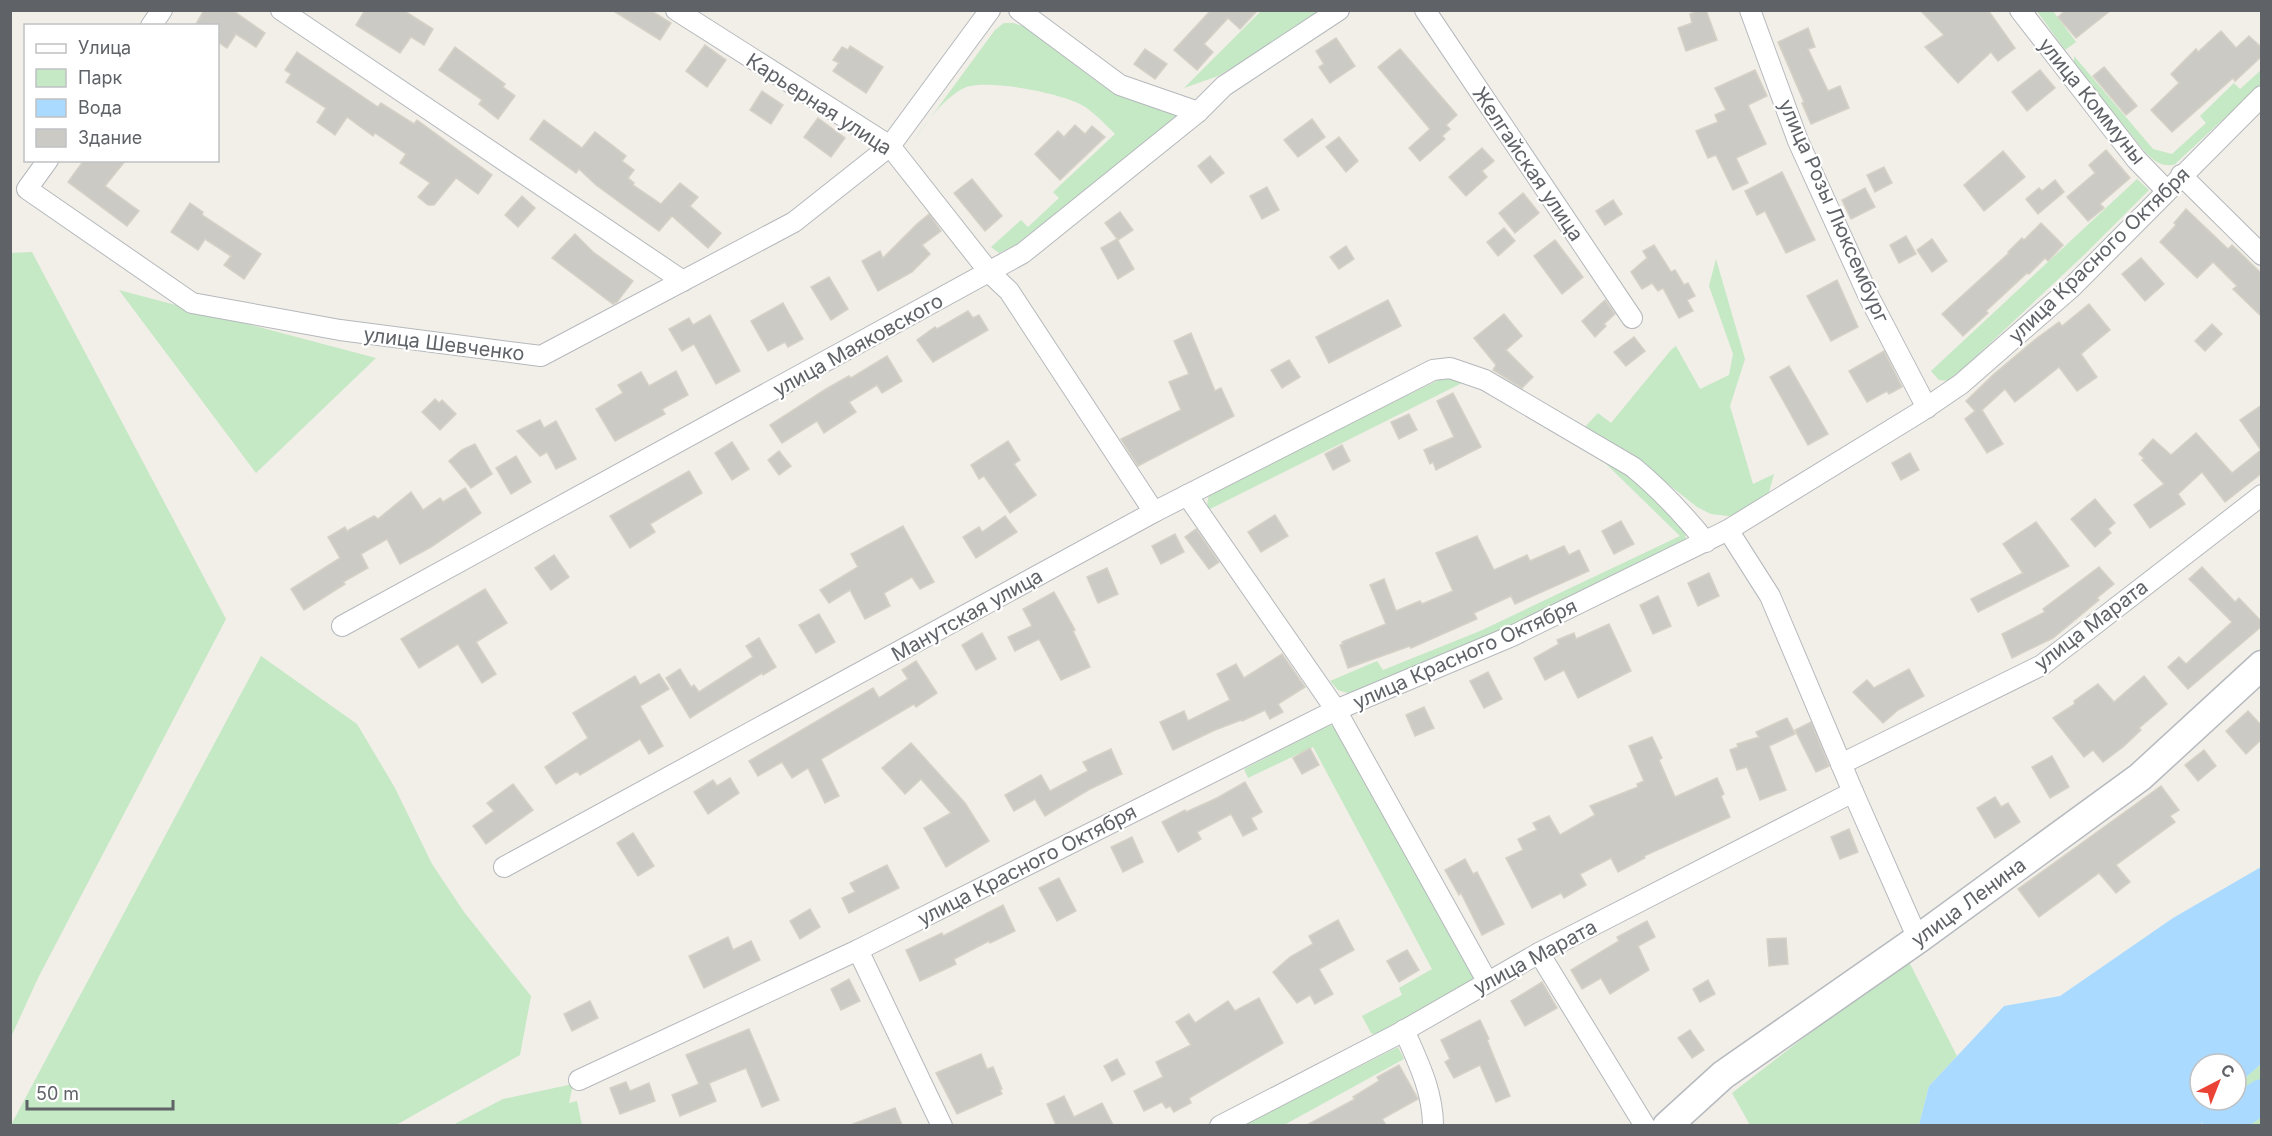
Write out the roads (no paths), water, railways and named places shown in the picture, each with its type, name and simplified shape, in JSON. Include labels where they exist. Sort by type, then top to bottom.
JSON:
[{"type":"main road","name":"улица Ленина","points":[[1666,1125],[1723,1075],[1918,939],[2140,777],[2262,665]]},
{"type":"street","points":[[152,24],[162,10]]},
{"type":"street","points":[[281,10],[683,281],[794,222],[890,146],[990,10]]},
{"type":"street","name":"Карьерная улица","points":[[676,10],[890,146],[990,273],[1008,291],[1154,512]]},
{"type":"street","points":[[1019,10],[1120,85],[1198,112]]},
{"type":"street","name":"улица Маяковского","points":[[342,626],[1023,253],[1198,112],[1224,86],[1339,10]]},
{"type":"street","name":"Желгайская улица","points":[[1425,10],[1632,318]]},
{"type":"street","name":"улица Розы Люксембург","points":[[1750,10],[1798,141],[1869,297],[1927,408]]},
{"type":"street","name":"улица Коммуны","points":[[2020,10],[2136,159],[2166,190]]},
{"type":"street","name":"улица Красного Октября","points":[[579,1080],[858,950],[1336,710],[1512,636],[1728,530],[1927,408],[1991,358],[2072,287],[2262,96]]},
{"type":"street","name":"улица Шевченко","points":[[47,162],[27,189],[192,303],[340,330],[541,356],[683,281]]},
{"type":"street","points":[[2181,175],[2262,255]]},
{"type":"street","name":"Манутская улица","points":[[504,867],[1154,512],[1433,370],[1450,368],[1485,380],[1633,467],[1653,483],[1706,542]]},
{"type":"street","points":[[1187,495],[1336,710],[1487,981]]},
{"type":"street","name":"улица Марата","points":[[1841,764],[2042,665],[2262,495]]},
{"type":"street","points":[[1728,530],[1770,596],[1918,939]]},
{"type":"street","name":"улица Марата","points":[[1220,1125],[1404,1030],[1539,953],[1853,792]]},
{"type":"street","points":[[858,950],[942,1125]]},
{"type":"street","points":[[1539,953],[1645,1125]]},
{"type":"street","points":[[1404,1030],[1422,1070],[1433,1105],[1433,1125]]},
{"type":"water","points":[[2261,867],[2261,1064],[2248,1075],[2248,1052],[2188,1052],[2188,1112],[2211,1112],[2200,1125],[1919,1125],[1929,1086],[2004,1006],[2060,996],[2173,918]]},
{"type":"waterway","points":[[2219,1126],[2262,1096]]}]
